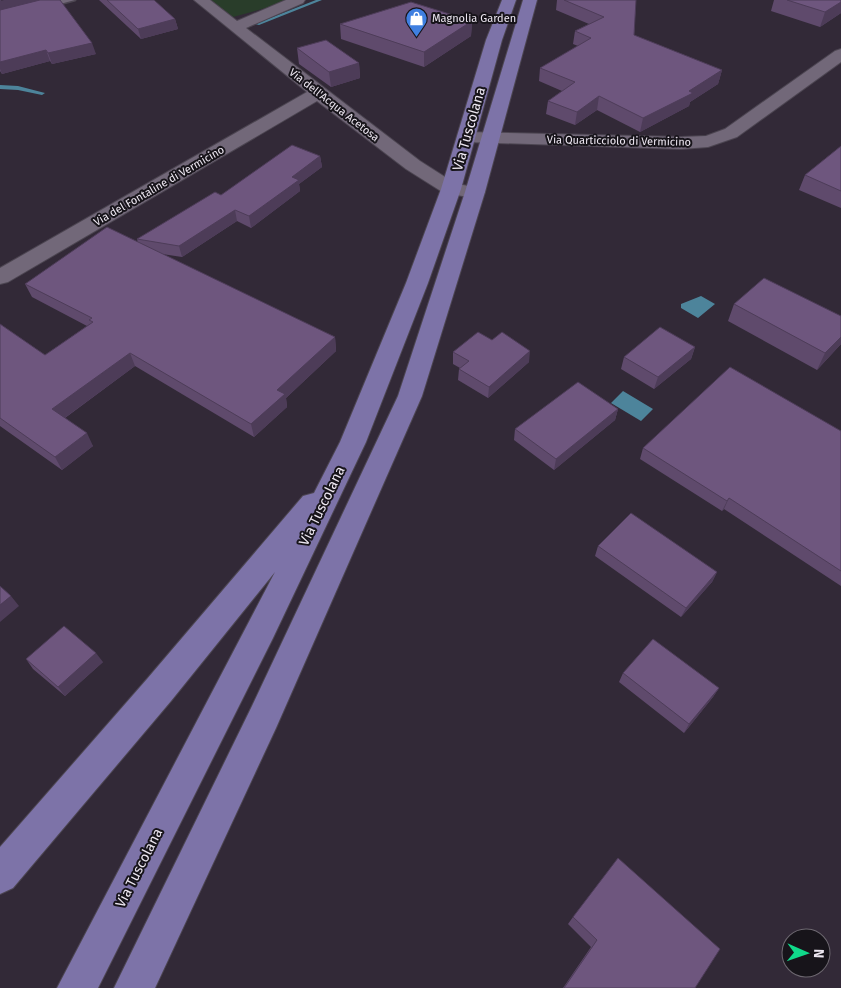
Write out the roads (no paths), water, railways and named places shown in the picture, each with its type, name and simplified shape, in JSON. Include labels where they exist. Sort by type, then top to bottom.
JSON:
[{"type":"main road","name":"Via Tuscolana","points":[[478,137],[494,40],[509,0]]},
{"type":"main road","name":"Via Tuscolana","points":[[134,988],[268,708],[410,396],[478,137],[530,0]]},
{"type":"main road","name":"Via Tuscolana","points":[[78,988],[262,628],[353,442],[414,293],[463,190]]},
{"type":"main road","points":[[0,875],[160,690],[290,529],[334,481]]},
{"type":"street","name":"Via dell'Acqua Acetosa","points":[[201,0],[318,93],[413,165],[463,190]]},
{"type":"street","points":[[236,27],[298,0]]},
{"type":"street","name":"Via Quarticciolo di Vermicino","points":[[478,137],[681,143],[716,140],[737,129],[841,54]]},
{"type":"street","name":"Via del Fontaline di Vermicino","points":[[0,277],[318,93]]},
{"type":"lane","points":[[0,17],[71,0]]},
{"type":"water","points":[[701,296],[715,304],[698,318],[681,308],[681,304]]},
{"type":"water","points":[[623,391],[653,409],[641,421],[611,403]]},
{"type":"waterway","points":[[257,24],[320,0]]},
{"type":"waterway","points":[[0,87],[18,88],[42,93]]},
{"type":"place","name":"Magnolia Garden","points":[[416,37]]}]
